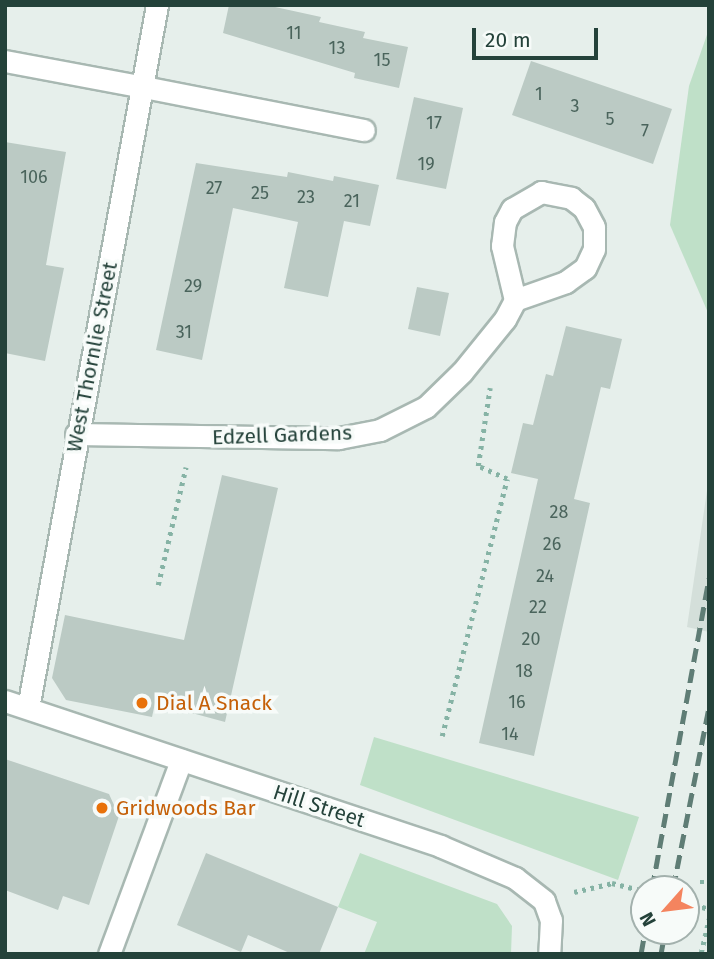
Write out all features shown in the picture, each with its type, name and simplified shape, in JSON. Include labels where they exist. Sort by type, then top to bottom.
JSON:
[{"type":"street","name":"West Thornlie Street","points":[[29,708],[76,434],[144,87],[157,5]]},
{"type":"street","points":[[5,61],[364,130]]},
{"type":"street","points":[[541,192],[571,198],[584,208],[594,227],[594,249],[585,268],[566,282],[515,300],[502,246],[505,222],[527,197],[541,192]]},
{"type":"street","name":"Edzell Gardens","points":[[76,434],[193,438],[339,438],[380,429],[426,407],[463,372],[515,300]]},
{"type":"street","name":"Hill Street","points":[[5,701],[440,846],[515,878],[544,901],[551,920],[549,954]]},
{"type":"street","points":[[109,954],[181,760]]},
{"type":"path","points":[[442,736],[506,479],[478,466],[493,390],[463,372]]},
{"type":"path","points":[[158,585],[193,438]]},
{"type":"path","points":[[700,882],[709,883]]},
{"type":"path","points":[[612,883],[630,888]]},
{"type":"path","points":[[701,953],[709,919]]},
{"type":"shaded area","points":[[709,477],[709,632],[687,627]]},
{"type":"green space","points":[[709,29],[709,315],[670,225],[689,86]]},
{"type":"green space","points":[[374,737],[639,817],[618,880],[360,785]]},
{"type":"green space","points":[[360,853],[497,904],[512,926],[511,954],[364,954],[377,922],[338,907]]},
{"type":"building","points":[[229,5],[266,5],[321,17],[319,22],[365,32],[363,38],[408,47],[399,88],[354,78],[355,73],[223,33]]},
{"type":"building","points":[[531,61],[672,109],[653,164],[512,115]]},
{"type":"building","points":[[414,97],[463,108],[446,189],[396,179]]},
{"type":"building","points":[[5,142],[66,152],[46,265],[64,268],[45,361],[5,353]]},
{"type":"building","points":[[196,163],[287,177],[288,172],[333,181],[334,176],[379,185],[370,226],[344,221],[328,297],[284,288],[298,222],[233,208],[202,360],[156,350]]},
{"type":"building","points":[[417,287],[449,293],[440,336],[408,329]]},
{"type":"building","points":[[566,326],[622,339],[610,389],[601,387],[574,499],[590,503],[534,756],[479,743],[538,479],[511,473],[523,423],[533,425],[546,374],[553,376]]},
{"type":"building","points":[[222,475],[278,488],[225,722],[155,703],[152,717],[66,700],[52,678],[65,615],[184,640]]},
{"type":"building","points":[[5,759],[109,794],[119,816],[89,905],[63,896],[58,910],[5,890]]},
{"type":"building","points":[[206,853],[338,907],[319,954],[292,954],[248,935],[241,952],[177,925]]},
{"type":"railway","points":[[655,875],[709,578]]},
{"type":"railway","points":[[676,875],[709,708]]},
{"type":"railway","points":[[641,954],[643,945]]},
{"type":"railway","points":[[661,954],[663,945]]},
{"type":"place","name":"Dial A Snack","points":[[142,703]]},
{"type":"place","name":"Gridwoods Bar","points":[[102,808]]}]
